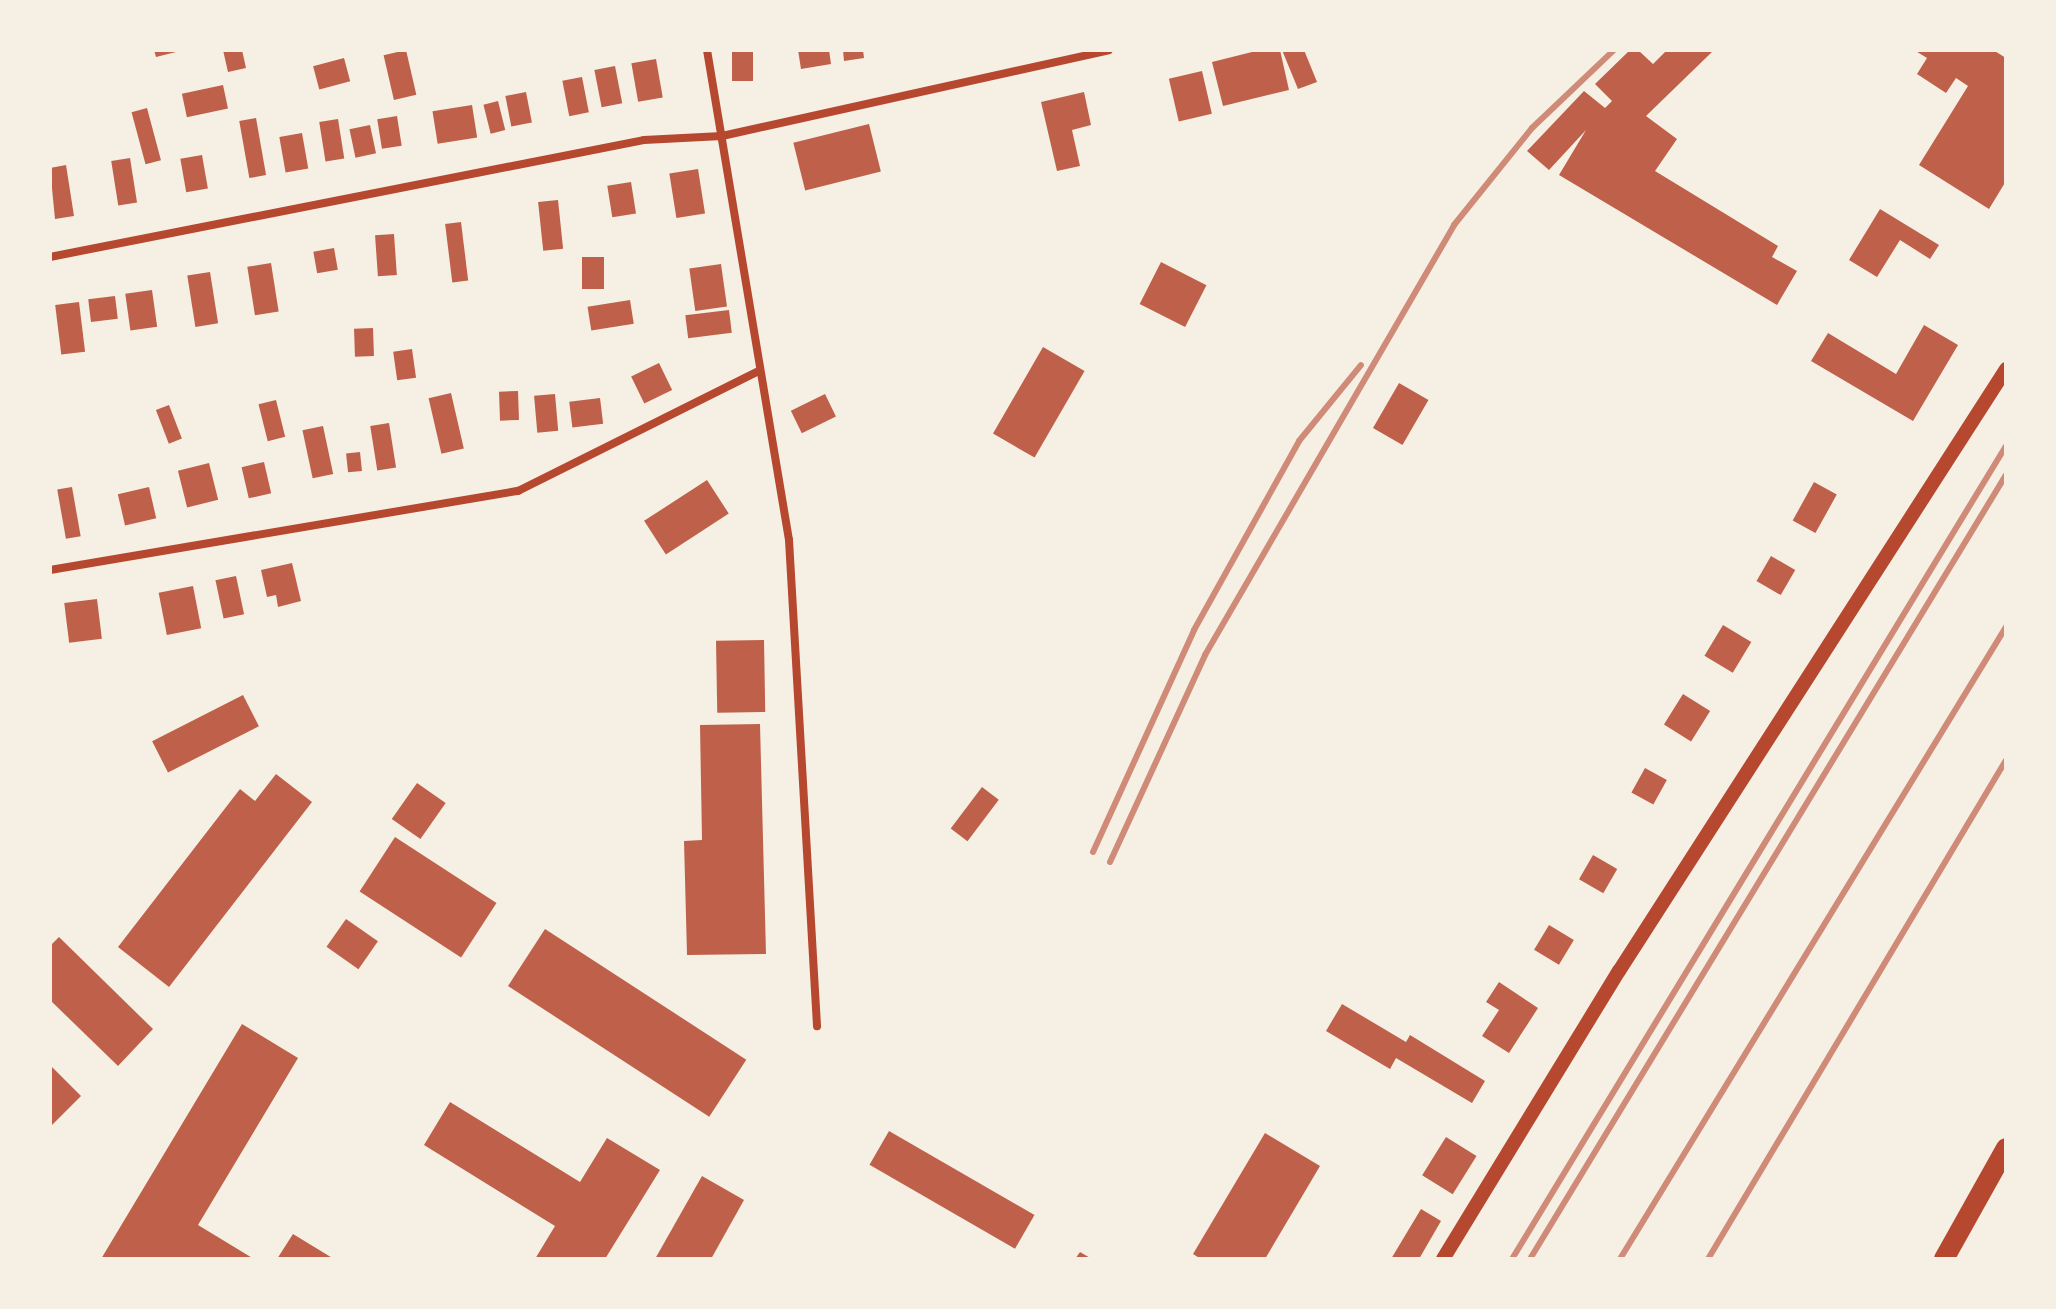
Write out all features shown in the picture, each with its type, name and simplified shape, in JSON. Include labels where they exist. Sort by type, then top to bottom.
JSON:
[{"type":"main road","points":[[1944,1259],[2006,1148]]},
{"type":"street","points":[[707,50],[757,372],[789,540],[817,1026]]},
{"type":"street","points":[[50,257],[644,140],[722,136],[1109,50]]},
{"type":"street","points":[[1443,1259],[1619,971],[2006,369]]},
{"type":"street","points":[[50,570],[518,491],[757,372]]},
{"type":"building","points":[[154,50],[180,50],[180,51],[156,57]]},
{"type":"building","points":[[223,50],[242,50],[246,68],[228,72]]},
{"type":"building","points":[[406,50],[416,95],[394,100],[384,55]]},
{"type":"building","points":[[732,50],[753,50],[753,81],[732,81]]},
{"type":"building","points":[[798,50],[829,50],[831,64],[801,69]]},
{"type":"building","points":[[843,50],[863,50],[864,58],[844,61]]},
{"type":"building","points":[[1260,50],[1280,50],[1289,90],[1223,106],[1212,62]]},
{"type":"building","points":[[1282,50],[1304,50],[1317,82],[1298,89]]},
{"type":"building","points":[[1630,50],[1638,50],[1653,64],[1667,50],[1714,50],[1646,116],[1677,139],[1655,171],[1778,246],[1772,257],[1797,271],[1777,305],[1559,175],[1586,130],[1549,170],[1527,151],[1584,91],[1605,108],[1612,101],[1595,84]]},
{"type":"building","points":[[1914,50],[1993,50],[2006,58],[2006,181],[1989,209],[1919,165],[1968,86],[1956,78],[1946,93],[1917,74],[1927,58]]},
{"type":"building","points":[[344,58],[350,81],[319,89],[313,66]]},
{"type":"building","points":[[656,59],[663,97],[638,102],[631,63]]},
{"type":"building","points":[[615,66],[622,103],[602,107],[594,70]]},
{"type":"building","points":[[1202,71],[1212,114],[1179,122],[1169,79]]},
{"type":"building","points":[[582,77],[589,112],[569,116],[562,81]]},
{"type":"building","points":[[223,85],[228,108],[187,117],[182,94]]},
{"type":"building","points":[[526,92],[532,122],[511,126],[505,96]]},
{"type":"building","points":[[1084,92],[1091,125],[1072,130],[1080,166],[1057,171],[1041,102]]},
{"type":"building","points":[[498,101],[505,130],[491,134],[483,105]]},
{"type":"building","points":[[472,105],[477,138],[438,144],[432,111]]},
{"type":"building","points":[[147,108],[161,160],[146,164],[132,112]]},
{"type":"building","points":[[397,116],[402,146],[382,149],[377,119]]},
{"type":"building","points":[[256,118],[266,175],[249,178],[239,121]]},
{"type":"building","points":[[338,119],[344,159],[325,161],[319,122]]},
{"type":"building","points":[[869,124],[881,172],[805,190],[793,143]]},
{"type":"building","points":[[370,125],[376,153],[355,158],[349,129]]},
{"type":"building","points":[[302,133],[308,168],[286,172],[279,137]]},
{"type":"building","points":[[202,155],[208,188],[186,192],[180,159]]},
{"type":"building","points":[[130,158],[137,202],[118,205],[111,161]]},
{"type":"building","points":[[66,165],[74,216],[55,219],[50,168]]},
{"type":"building","points":[[698,169],[705,213],[676,218],[669,174]]},
{"type":"building","points":[[631,182],[636,214],[612,217],[607,186]]},
{"type":"building","points":[[558,200],[563,249],[543,251],[538,202]]},
{"type":"building","points":[[1880,209],[1939,245],[1930,259],[1900,240],[1877,277],[1849,260]]},
{"type":"building","points":[[461,222],[468,281],[452,283],[445,224]]},
{"type":"building","points":[[394,234],[397,275],[378,276],[375,235]]},
{"type":"building","points":[[334,248],[338,270],[317,273],[313,252]]},
{"type":"building","points":[[582,257],[604,257],[604,289],[582,289]]},
{"type":"building","points":[[1161,262],[1206,285],[1185,327],[1140,304]]},
{"type":"building","points":[[271,263],[279,311],[255,315],[247,267]]},
{"type":"building","points":[[721,264],[727,307],[695,311],[689,268]]},
{"type":"building","points":[[210,272],[218,323],[195,327],[187,276]]},
{"type":"building","points":[[152,290],[157,327],[130,330],[125,294]]},
{"type":"building","points":[[115,296],[118,319],[91,322],[88,299]]},
{"type":"building","points":[[630,300],[634,324],[591,330],[588,307]]},
{"type":"building","points":[[79,302],[85,352],[61,355],[55,305]]},
{"type":"building","points":[[729,310],[732,333],[688,338],[685,315]]},
{"type":"building","points":[[1924,325],[1958,345],[1913,421],[1811,361],[1828,333],[1896,374]]},
{"type":"building","points":[[373,328],[374,356],[355,357],[354,329]]},
{"type":"building","points":[[1043,347],[1085,371],[1035,458],[993,434]]},
{"type":"building","points":[[412,349],[416,378],[397,380],[393,352]]},
{"type":"building","points":[[659,363],[672,390],[644,404],[631,377]]},
{"type":"building","points":[[1399,383],[1428,400],[1402,445],[1373,428]]},
{"type":"building","points":[[518,391],[519,420],[500,421],[499,392]]},
{"type":"building","points":[[451,393],[464,449],[441,454],[429,398]]},
{"type":"building","points":[[555,394],[558,431],[537,433],[534,396]]},
{"type":"building","points":[[825,394],[836,416],[802,433],[791,411]]},
{"type":"building","points":[[600,398],[603,424],[572,428],[569,402]]},
{"type":"building","points":[[276,400],[285,437],[268,441],[259,404]]},
{"type":"building","points":[[169,405],[182,439],[169,444],[156,410]]},
{"type":"building","points":[[389,423],[396,467],[377,470],[370,426]]},
{"type":"building","points":[[323,426],[333,474],[313,478],[302,430]]},
{"type":"building","points":[[360,452],[362,471],[348,472],[346,453]]},
{"type":"building","points":[[264,462],[271,493],[249,498],[242,467]]},
{"type":"building","points":[[209,463],[218,500],[187,508],[178,471]]},
{"type":"building","points":[[707,480],[729,514],[666,554],[644,521]]},
{"type":"building","points":[[1814,482],[1837,495],[1815,533],[1793,520]]},
{"type":"building","points":[[72,487],[81,536],[66,539],[57,490]]},
{"type":"building","points":[[149,487],[156,518],[125,525],[118,494]]},
{"type":"building","points":[[1771,556],[1795,570],[1781,595],[1756,581]]},
{"type":"building","points":[[292,563],[301,601],[278,607],[276,595],[267,597],[261,570]]},
{"type":"building","points":[[236,576],[244,614],[224,619],[215,580]]},
{"type":"building","points":[[193,586],[201,628],[167,635],[159,593]]},
{"type":"building","points":[[97,599],[102,639],[69,643],[64,603]]},
{"type":"building","points":[[1723,625],[1751,642],[1733,673],[1704,656]]},
{"type":"building","points":[[764,640],[765,712],[717,713],[716,641]]},
{"type":"building","points":[[1683,694],[1710,711],[1691,741],[1664,725]]},
{"type":"building","points":[[243,695],[259,726],[168,772],[152,741]]},
{"type":"building","points":[[760,724],[766,954],[687,955],[684,841],[702,840],[700,725]]},
{"type":"building","points":[[1645,768],[1667,780],[1653,805],[1631,792]]},
{"type":"building","points":[[276,774],[312,802],[169,987],[118,947],[240,789],[255,801]]},
{"type":"building","points":[[417,783],[446,803],[420,839],[392,819]]},
{"type":"building","points":[[982,787],[999,800],[967,841],[951,829]]},
{"type":"building","points":[[395,837],[496,903],[461,957],[360,892]]},
{"type":"building","points":[[1593,855],[1617,869],[1603,893],[1579,879]]},
{"type":"building","points":[[346,919],[378,941],[358,969],[326,947]]},
{"type":"building","points":[[1549,925],[1574,940],[1559,965],[1534,950]]},
{"type":"building","points":[[545,929],[746,1060],[709,1117],[508,986]]},
{"type":"building","points":[[59,937],[153,1029],[118,1066],[50,1000],[50,946]]},
{"type":"building","points":[[1499,982],[1538,1008],[1509,1053],[1482,1036],[1499,1010],[1486,1002]]},
{"type":"building","points":[[1342,1004],[1406,1042],[1410,1035],[1485,1081],[1472,1103],[1396,1058],[1390,1069],[1326,1031]]},
{"type":"building","points":[[242,1024],[298,1058],[198,1225],[254,1259],[101,1259]]},
{"type":"building","points":[[50,1065],[81,1096],[50,1127]]},
{"type":"building","points":[[450,1102],[580,1182],[607,1138],[660,1170],[605,1259],[535,1259],[555,1226],[424,1145]]},
{"type":"building","points":[[889,1131],[1034,1215],[1015,1249],[870,1165]]},
{"type":"building","points":[[1265,1133],[1320,1166],[1265,1259],[1201,1259],[1193,1254]]},
{"type":"building","points":[[1446,1137],[1477,1156],[1453,1194],[1422,1175]]},
{"type":"building","points":[[702,1176],[744,1200],[711,1259],[655,1259]]},
{"type":"building","points":[[1421,1209],[1441,1221],[1419,1259],[1391,1259]]},
{"type":"building","points":[[293,1234],[334,1259],[277,1259]]},
{"type":"building","points":[[1080,1252],[1092,1259],[1075,1259]]},
{"type":"railway","points":[[1110,862],[1205,655],[1454,225],[1532,128],[1614,50]]},
{"type":"railway","points":[[1093,852],[1194,630],[1299,441],[1361,365]]},
{"type":"railway","points":[[1512,1259],[2006,446]]},
{"type":"railway","points":[[1530,1259],[2006,475]]},
{"type":"railway","points":[[1620,1259],[2006,627]]},
{"type":"railway","points":[[1708,1259],[2006,760]]}]
